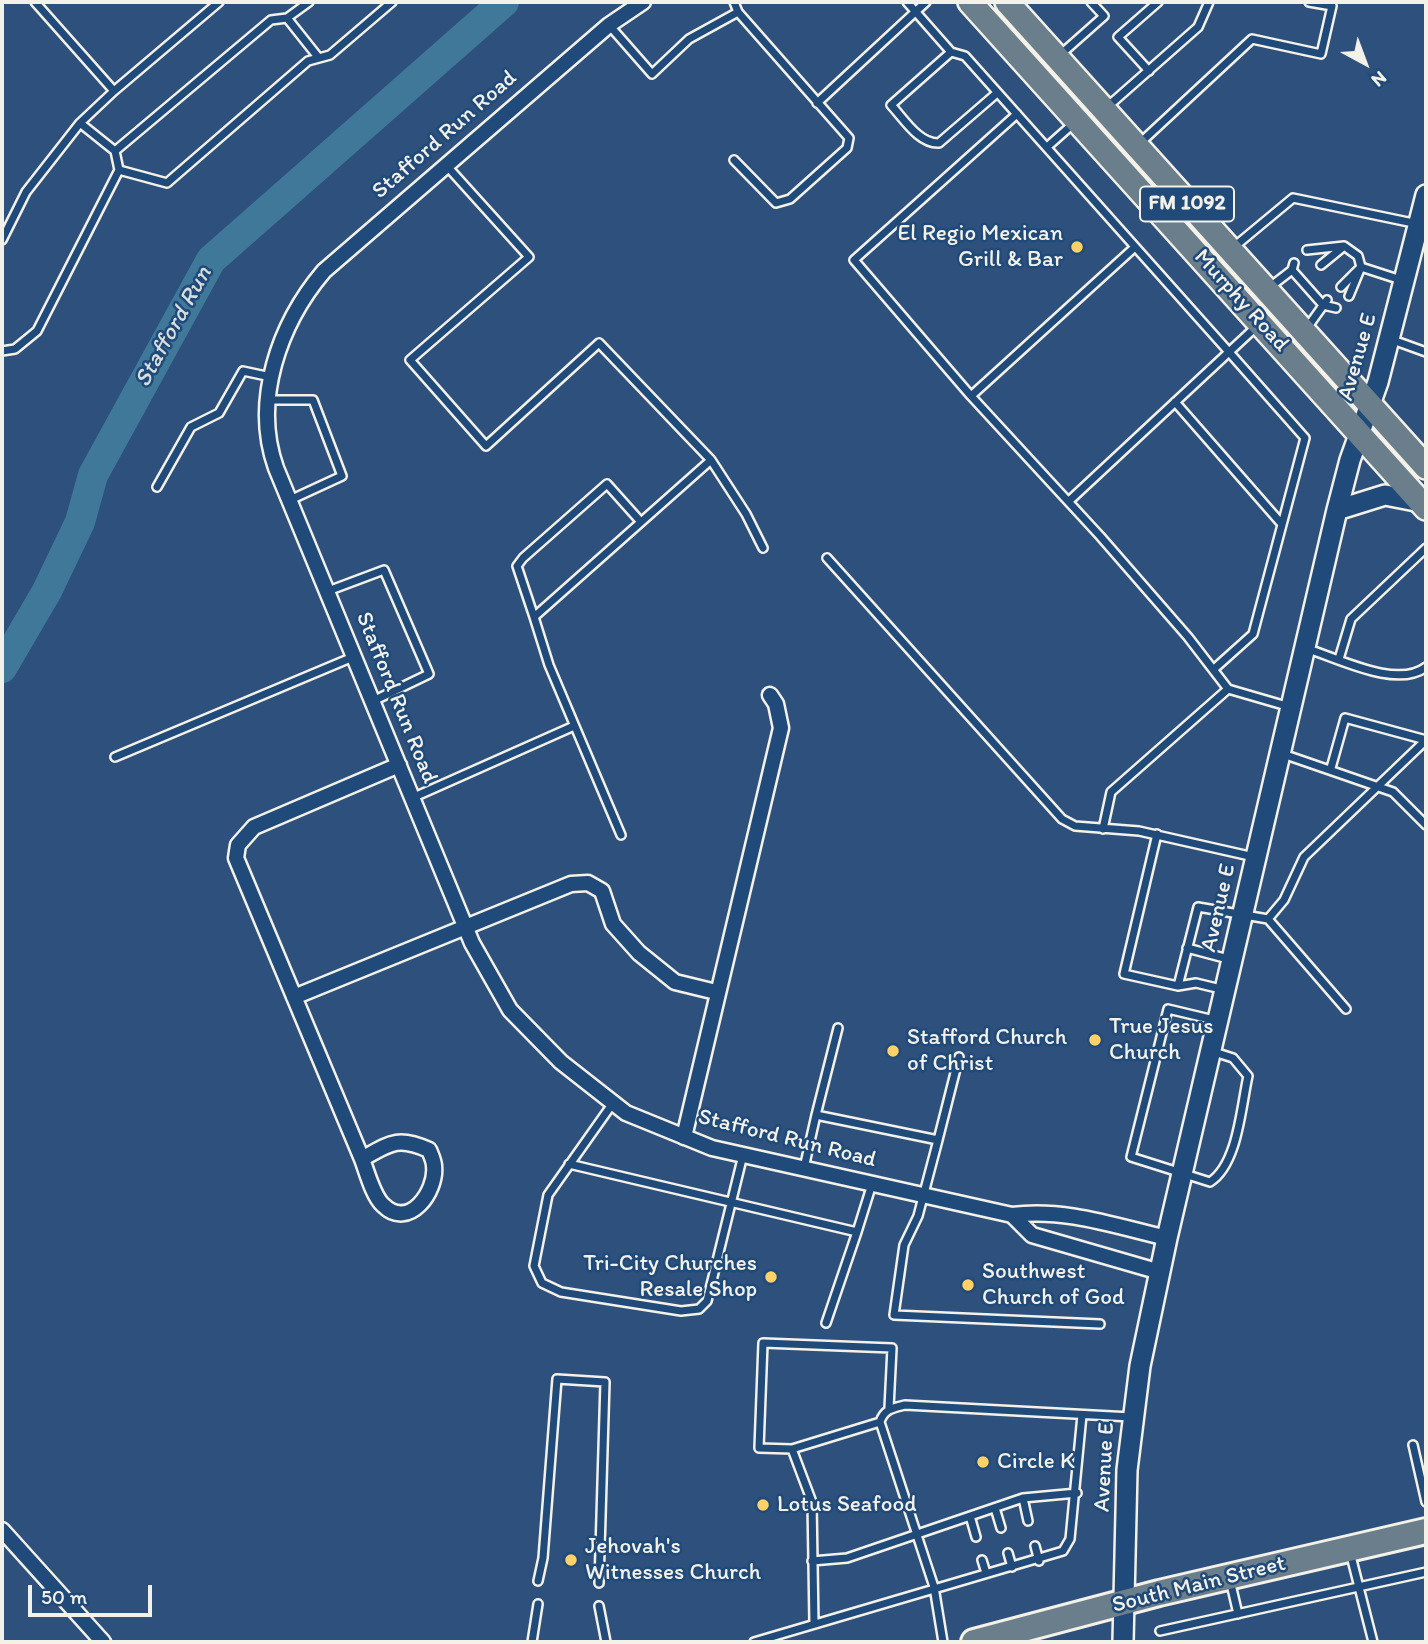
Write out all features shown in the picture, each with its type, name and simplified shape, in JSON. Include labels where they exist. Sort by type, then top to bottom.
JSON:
[{"type":"highway","name":"South Main Street","points":[[986,1641],[1124,1602],[1426,1531]]},
{"type":"main road","name":"Murphy Road","points":[[970,2],[1423,505]]},
{"type":"main road","points":[[984,2],[1037,55],[1057,58]]},
{"type":"main road","name":"Murphy Road","points":[[1007,2],[1426,467]]},
{"type":"main road","points":[[1077,121],[1089,119],[1102,125],[1178,210],[1202,220]]},
{"type":"street","name":"Stafford Run Road","points":[[643,2],[609,26],[337,258],[312,285],[285,334],[271,377],[268,400],[269,449],[466,929],[510,1010],[561,1062],[626,1112],[712,1148],[1012,1215],[1039,1211],[1067,1214],[1167,1238]]},
{"type":"street","name":"Avenue E","points":[[1123,1642],[1132,1417],[1167,1238],[1337,510],[1389,339],[1426,195]]},
{"type":"street","points":[[1337,510],[1385,495],[1423,505]]},
{"type":"street","points":[[684,1137],[716,992],[781,728],[776,704],[770,695]]},
{"type":"street","points":[[362,1159],[382,1147],[408,1141],[429,1150],[435,1167],[429,1190],[418,1208],[409,1212],[397,1212],[382,1205],[362,1159],[236,858],[238,845],[254,827],[399,765]]},
{"type":"street","points":[[294,997],[571,884],[588,884],[602,891],[613,924],[639,953],[675,982],[716,992]]},
{"type":"street","name":"Stafford Run Road","points":[[1012,1215],[1032,1235],[1160,1272]]},
{"type":"street","points":[[2,1530],[103,1642]]},
{"type":"lane","points":[[35,2],[114,92]]},
{"type":"lane","points":[[2,240],[26,192],[80,123],[219,2]]},
{"type":"lane","points":[[115,151],[271,20],[287,18],[309,2]]},
{"type":"lane","points":[[119,170],[167,183],[308,61],[330,55],[392,2]]},
{"type":"lane","points":[[734,2],[738,12],[849,138],[847,148],[790,200],[776,203],[734,160]]},
{"type":"lane","points":[[907,2],[951,52],[965,56],[1304,438],[1253,634],[1214,669]]},
{"type":"lane","points":[[817,103],[926,2]]},
{"type":"lane","points":[[1057,58],[1104,16],[1091,2]]},
{"type":"lane","points":[[1149,71],[1118,37],[1157,2]]},
{"type":"lane","points":[[1103,110],[1198,27],[1209,2]]},
{"type":"lane","points":[[1135,147],[1252,39],[1321,54],[1332,6],[1310,2]]},
{"type":"lane","points":[[609,26],[652,74],[689,39],[738,12]]},
{"type":"lane","points":[[287,18],[318,57]]},
{"type":"lane","points":[[951,52],[891,105],[921,138],[929,144],[939,144],[997,93]]},
{"type":"lane","points":[[1017,114],[854,260],[971,396],[1069,501],[1214,669],[1227,689],[1291,708]]},
{"type":"lane","points":[[1047,148],[1077,121]]},
{"type":"lane","points":[[2,351],[15,349],[37,331],[119,170],[115,151],[80,123]]},
{"type":"lane","points":[[445,164],[529,257],[410,360],[486,446],[599,343],[710,460],[746,514],[762,548]]},
{"type":"lane","points":[[1230,251],[1293,198],[1419,224]]},
{"type":"lane","points":[[1307,250],[1344,246],[1358,256],[1361,267],[1349,296]]},
{"type":"lane","points":[[1321,265],[1344,246]]},
{"type":"lane","points":[[971,396],[1135,247]]},
{"type":"lane","points":[[1266,290],[1293,267],[1325,302],[1336,309]]},
{"type":"lane","points":[[1361,267],[1405,281]]},
{"type":"lane","points":[[1341,287],[1361,267]]},
{"type":"lane","points":[[1304,332],[1325,302]]},
{"type":"lane","points":[[1069,501],[1261,323]]},
{"type":"lane","points":[[1389,339],[1426,352]]},
{"type":"lane","points":[[157,487],[191,427],[219,413],[243,371],[271,377]]},
{"type":"lane","points":[[268,400],[313,400],[342,476],[290,500]]},
{"type":"lane","points":[[1175,402],[1280,522]]},
{"type":"lane","points":[[534,617],[710,460]]},
{"type":"lane","points":[[621,835],[549,665],[517,574],[517,566],[607,484],[641,522]]},
{"type":"lane","points":[[1339,659],[1351,619],[1426,548]]},
{"type":"lane","points":[[827,558],[1062,819],[1075,827],[1157,834],[1256,857]]},
{"type":"lane","points":[[328,591],[384,570],[429,674],[373,701]]},
{"type":"lane","points":[[1306,648],[1397,677],[1416,674],[1426,667]]},
{"type":"lane","points":[[115,757],[356,656]]},
{"type":"lane","points":[[1103,829],[1111,792],[1227,689]]},
{"type":"lane","points":[[1331,768],[1345,718],[1426,740]]},
{"type":"lane","points":[[412,798],[574,726]]},
{"type":"lane","points":[[1268,919],[1284,900],[1304,857],[1426,740]]},
{"type":"lane","points":[[1282,754],[1378,785],[1406,803],[1426,825]]},
{"type":"lane","points":[[1157,834],[1124,974],[1178,986],[1196,983],[1226,990]]},
{"type":"lane","points":[[1178,986],[1198,907],[1268,919],[1346,1009]]},
{"type":"lane","points":[[1187,948],[1232,960]]},
{"type":"lane","points":[[1211,1051],[1233,1058],[1248,1076],[1229,1162],[1219,1176],[1210,1182],[1131,1157],[1168,1009],[1219,1021]]},
{"type":"lane","points":[[804,1169],[838,1028]]},
{"type":"lane","points":[[959,1057],[918,1216],[904,1245],[894,1315],[1100,1324]]},
{"type":"lane","points":[[614,1102],[548,1195],[534,1266],[542,1283],[561,1292],[681,1311],[699,1309],[707,1301],[743,1155]]},
{"type":"lane","points":[[816,1115],[938,1140]]},
{"type":"lane","points":[[569,1164],[857,1232]]},
{"type":"lane","points":[[826,1323],[872,1184]]},
{"type":"lane","points":[[763,1343],[892,1349],[889,1408],[880,1422],[792,1449],[759,1448],[763,1343]]},
{"type":"lane","points":[[538,1581],[544,1558],[557,1379],[605,1382],[599,1583]]},
{"type":"lane","points":[[889,1408],[905,1405],[1132,1417]]},
{"type":"lane","points":[[754,1642],[934,1587],[1039,1561],[1063,1551],[1070,1539],[1077,1493],[1082,1415]]},
{"type":"lane","points":[[880,1422],[934,1587],[943,1642]]},
{"type":"lane","points":[[1413,1445],[1426,1502]]},
{"type":"lane","points":[[792,1449],[811,1502],[814,1624]]},
{"type":"lane","points":[[812,1561],[847,1558],[1023,1498],[1077,1493]]},
{"type":"lane","points":[[1023,1498],[1028,1521]]},
{"type":"lane","points":[[995,1508],[1001,1528]]},
{"type":"lane","points":[[970,1516],[976,1537]]},
{"type":"lane","points":[[1035,1546],[1039,1561]]},
{"type":"lane","points":[[1349,1548],[1373,1642]]},
{"type":"lane","points":[[1008,1553],[1012,1567]]},
{"type":"lane","points":[[982,1560],[986,1573]]},
{"type":"lane","points":[[1160,1631],[1426,1572]]},
{"type":"lane","points":[[1230,1577],[1238,1614]]},
{"type":"lane","points":[[532,1642],[538,1604]]},
{"type":"lane","points":[[599,1606],[606,1642]]},
{"type":"waterway","name":"Stafford Run","points":[[2,668],[47,591],[80,522],[93,475],[211,260],[504,2]]},
{"type":"place","name":"El Regio Mexican Grill & Bar","points":[[1077,247]]},
{"type":"place","name":"True Jesus Church","points":[[1095,1040]]},
{"type":"place","name":"Stafford Church of Christ","points":[[893,1051]]},
{"type":"place","name":"Tri-City Churches Resale Shop","points":[[771,1277]]},
{"type":"place","name":"Southwest Church of God","points":[[968,1285]]},
{"type":"place","name":"Circle K","points":[[983,1462]]},
{"type":"place","name":"Lotus Seafood","points":[[763,1505]]},
{"type":"place","name":"Jehovah's Witnesses Church","points":[[571,1560]]}]
